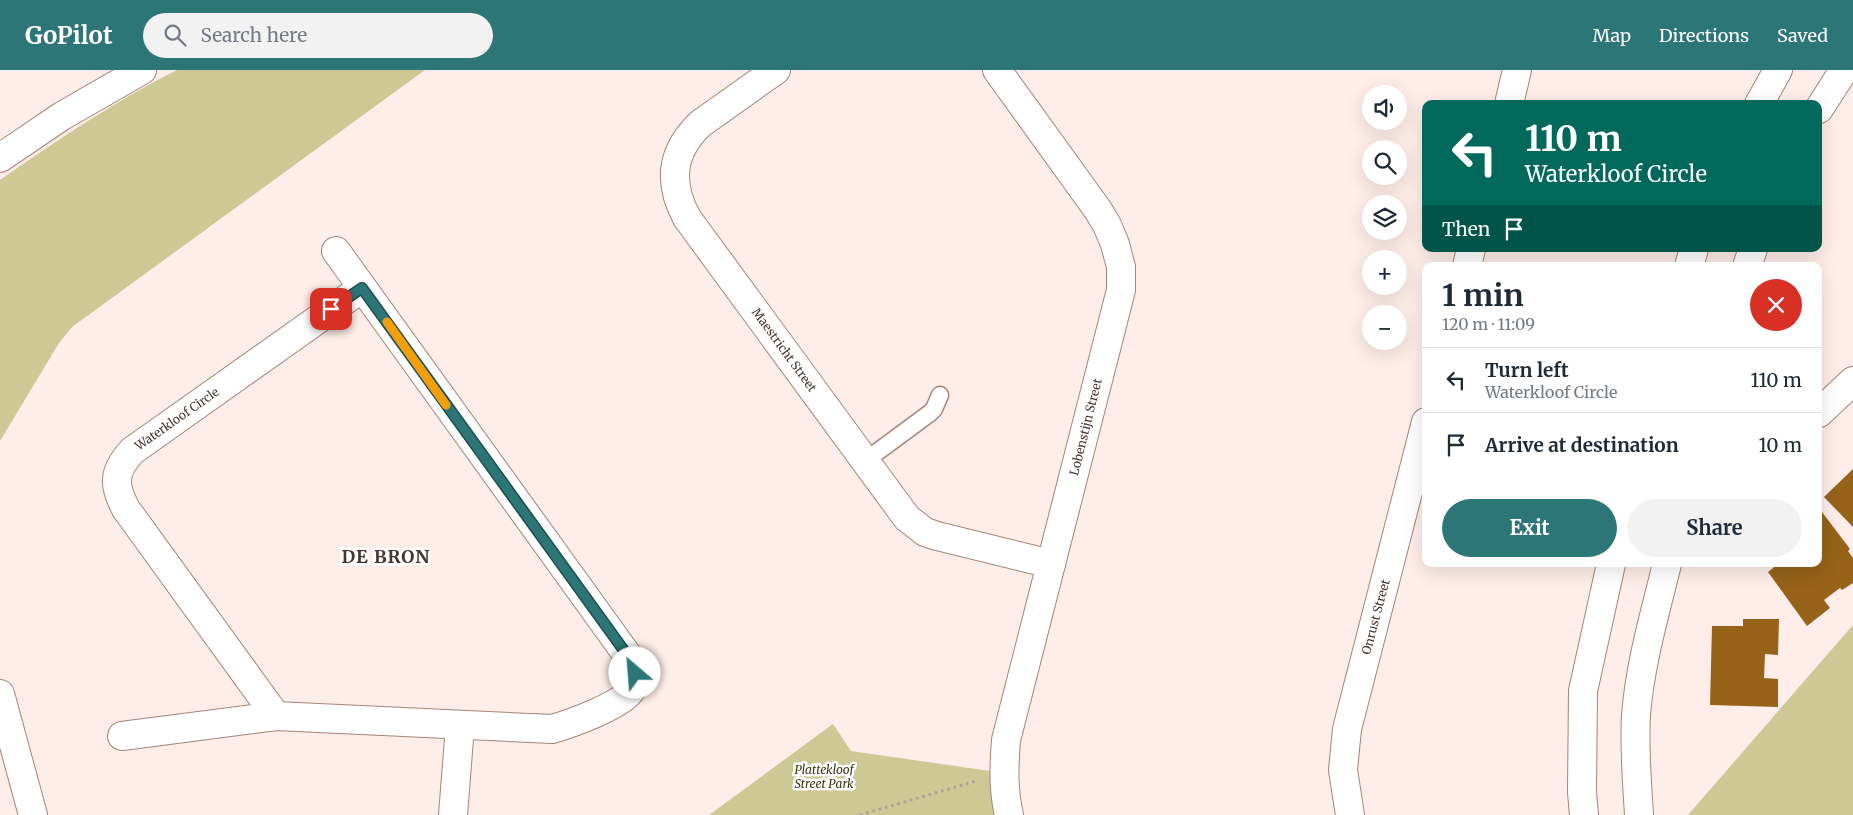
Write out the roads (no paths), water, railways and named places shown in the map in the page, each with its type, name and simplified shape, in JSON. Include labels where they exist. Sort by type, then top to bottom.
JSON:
[{"type":"street","points":[[0,158],[62,116],[142,70]]},
{"type":"street","name":"Maestricht Street","points":[[776,70],[700,124],[690,134],[682,147],[674,175],[680,205],[687,218],[907,518],[925,532],[1051,564]]},
{"type":"street","name":"Lobenstijn Street","points":[[997,70],[1098,210],[1115,244],[1121,267],[1121,290],[1006,740],[1003,773],[1009,815]]},
{"type":"street","points":[[1510,100],[1517,70]]},
{"type":"street","points":[[1761,100],[1778,70]]},
{"type":"street","points":[[1822,104],[1844,70]]},
{"type":"street","points":[[122,736],[276,716],[552,730],[566,726],[621,700],[627,696],[634,682],[633,663],[336,251]]},
{"type":"street","name":"Waterkloof Circle","points":[[276,716],[126,509],[118,494],[116,476],[122,462],[132,451],[362,288]]},
{"type":"street","points":[[1822,409],[1853,381]]},
{"type":"street","name":"Onrust Street","points":[[1350,815],[1344,770],[1347,729],[1422,438]]},
{"type":"street","points":[[1584,815],[1582,792],[1583,691],[1610,567]]},
{"type":"street","points":[[1639,815],[1636,715],[1641,676],[1666,567]]},
{"type":"street","points":[[0,694],[33,815]]},
{"type":"street","points":[[453,815],[460,726]]},
{"type":"lane","points":[[865,461],[930,413],[940,395]]},
{"type":"district","name":"DE BRON","points":[[386,557]]},
{"type":"park label","name":"Plattekloof Street Park","points":[[824,777]]}]
